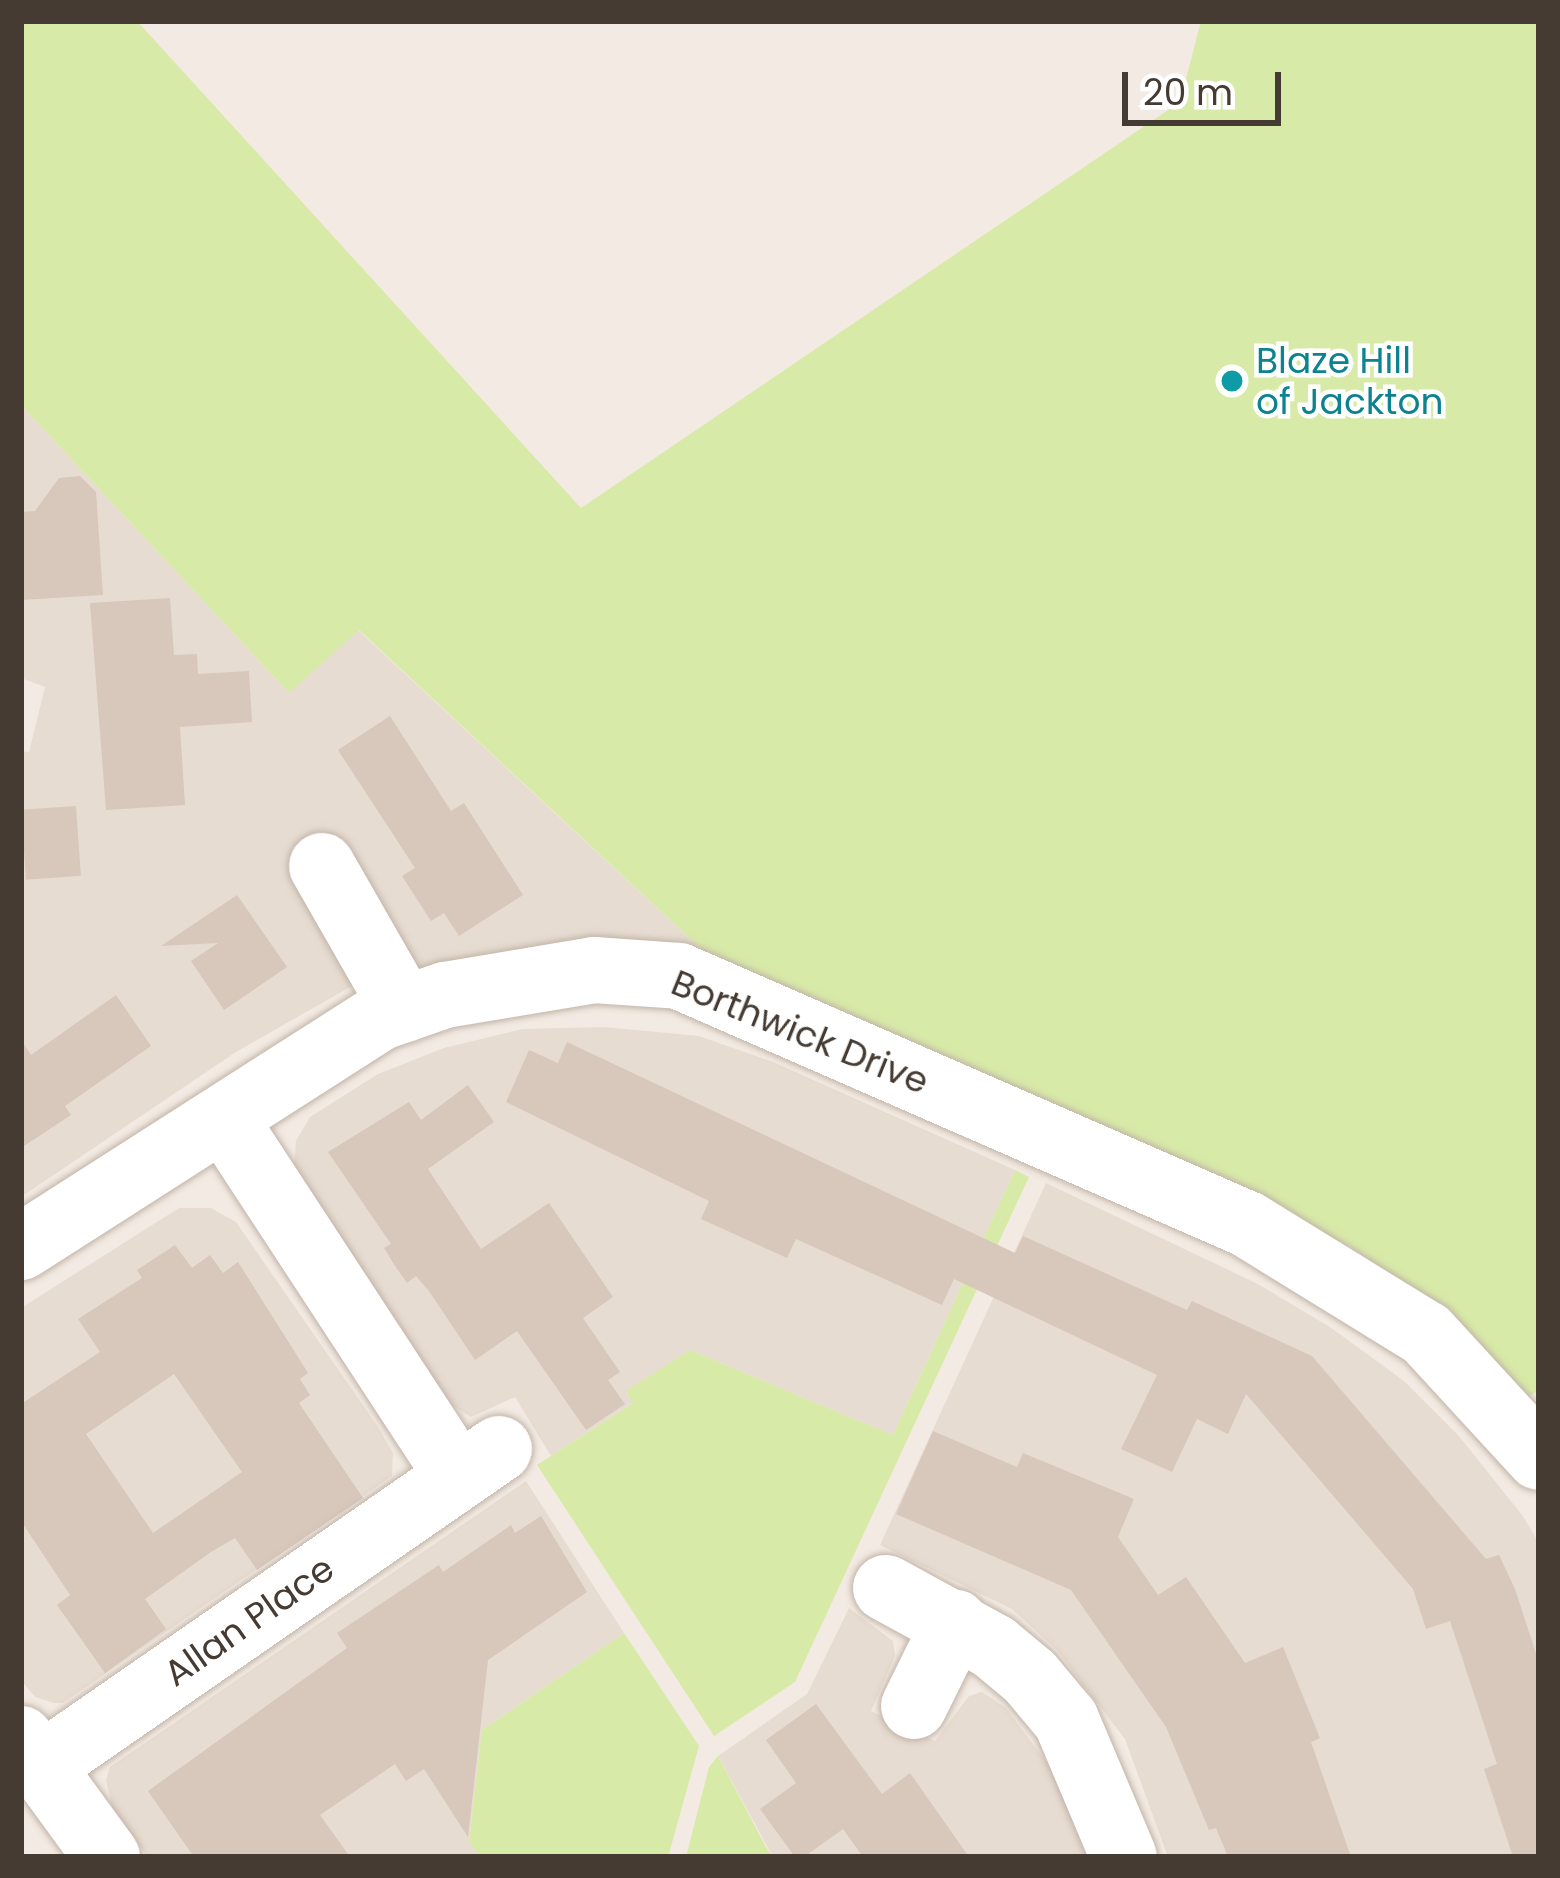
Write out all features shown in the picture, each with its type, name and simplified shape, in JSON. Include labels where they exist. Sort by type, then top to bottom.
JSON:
[{"type":"street","points":[[322,866],[404,1009]]},
{"type":"street","name":"Borthwick Drive","points":[[21,1247],[381,1017],[446,995],[594,970],[679,976],[1247,1224],[1426,1334],[1539,1456]]},
{"type":"street","name":"Allan Place","points":[[31,1753],[478,1462],[225,1120]]},
{"type":"street","points":[[886,1588],[955,1623],[1030,1677],[1066,1720],[1124,1857]]},
{"type":"street","points":[[914,1706],[955,1623]]},
{"type":"street","points":[[31,1753],[107,1857]]},
{"type":"shaded area","points":[[21,405],[288,692],[358,630],[712,959],[419,974],[316,834],[291,852],[366,978],[236,1052],[21,1197],[21,751],[29,752],[45,687],[21,678]]},
{"type":"shaded area","points":[[604,1027],[699,1036],[773,1062],[1015,1170],[893,1435],[690,1350],[626,1392],[634,1402],[551,1456],[515,1397],[471,1417],[452,1405],[303,1195],[294,1165],[296,1141],[310,1117],[378,1074],[444,1048],[522,1029]]},
{"type":"shaded area","points":[[1046,1183],[1258,1284],[1330,1327],[1404,1381],[1459,1436],[1522,1515],[1539,1543],[1539,1857],[1168,1857],[1125,1739],[1057,1650],[1012,1609],[880,1545]]},
{"type":"shaded area","points":[[179,1208],[211,1208],[236,1222],[378,1427],[393,1453],[392,1476],[63,1703],[54,1703],[35,1697],[21,1680],[21,1308]]},
{"type":"shaded area","points":[[526,1481],[624,1633],[482,1730],[469,1842],[480,1857],[148,1857],[113,1811],[106,1780],[110,1767]]},
{"type":"shaded area","points":[[849,1608],[893,1641],[895,1656],[871,1711],[935,1741],[969,1696],[982,1692],[1006,1708],[1061,1782],[1086,1857],[773,1857],[718,1756],[807,1694]]},
{"type":"green space","points":[[21,21],[137,21],[581,508],[1180,102],[1201,21],[1539,21],[1539,1390],[1527,1398],[1464,1331],[1348,1245],[712,959],[359,630],[289,693],[21,405]]},
{"type":"green space","points":[[1015,1170],[1029,1177],[795,1682],[714,1736],[537,1465],[633,1403],[626,1391],[690,1350],[893,1435]]},
{"type":"green space","points":[[624,1633],[699,1746],[668,1857],[480,1857],[469,1842],[482,1730]]},
{"type":"green space","points":[[718,1756],[773,1857],[686,1857],[709,1767]]},
{"type":"building","points":[[80,476],[96,492],[103,595],[21,600],[21,512],[35,511],[59,478]]},
{"type":"building","points":[[170,598],[174,655],[197,654],[198,674],[249,671],[252,722],[180,727],[185,805],[106,810],[90,603]]},
{"type":"building","points":[[390,716],[451,811],[464,803],[523,895],[459,936],[444,913],[431,921],[402,876],[415,868],[338,750]]},
{"type":"building","points":[[76,806],[81,876],[26,880],[21,810]]},
{"type":"building","points":[[237,895],[287,967],[224,1010],[191,961],[218,943],[161,946]]},
{"type":"building","points":[[116,995],[151,1046],[65,1106],[71,1115],[21,1148],[21,1040],[31,1055]]},
{"type":"building","points":[[567,1042],[1015,1253],[1023,1236],[1187,1310],[1192,1301],[1312,1356],[1486,1559],[1499,1555],[1515,1589],[1539,1663],[1539,1857],[1513,1857],[1484,1769],[1497,1764],[1450,1621],[1426,1629],[1413,1589],[1246,1394],[1228,1434],[1197,1419],[1172,1472],[1121,1449],[1157,1375],[954,1279],[942,1305],[796,1239],[787,1258],[701,1219],[709,1201],[506,1102],[529,1050],[558,1063]]},
{"type":"building","points":[[468,1085],[494,1122],[428,1169],[481,1249],[549,1203],[613,1297],[583,1318],[620,1372],[608,1380],[625,1404],[586,1430],[517,1331],[475,1360],[416,1276],[407,1283],[384,1248],[391,1244],[328,1152],[409,1102],[421,1120]]},
{"type":"building","points":[[175,1245],[192,1268],[210,1255],[223,1273],[238,1262],[308,1373],[300,1379],[310,1395],[299,1403],[363,1498],[257,1570],[235,1538],[211,1552],[145,1599],[166,1629],[105,1673],[57,1605],[70,1595],[21,1521],[21,1404],[100,1352],[78,1319],[142,1278],[137,1270]],"holes":[[[174,1374],[242,1472],[153,1533],[86,1434]]]},
{"type":"building","points":[[933,1431],[1017,1467],[1023,1453],[1134,1499],[1118,1537],[1158,1595],[1186,1577],[1245,1663],[1283,1647],[1320,1738],[1311,1742],[1351,1857],[1228,1857],[1216,1828],[1209,1830],[1166,1727],[1071,1590],[896,1514]]},
{"type":"building","points":[[541,1516],[587,1592],[488,1660],[468,1837],[424,1769],[406,1781],[395,1764],[320,1815],[350,1857],[194,1857],[148,1791],[347,1648],[337,1633],[439,1565],[443,1572],[511,1525],[515,1533]]},
{"type":"building","points":[[816,1704],[882,1794],[910,1773],[969,1857],[863,1857],[843,1829],[804,1857],[795,1857],[760,1809],[796,1783],[766,1740]]},
{"type":"place","name":"Blaze Hill of Jackton","points":[[1232,381]]}]
